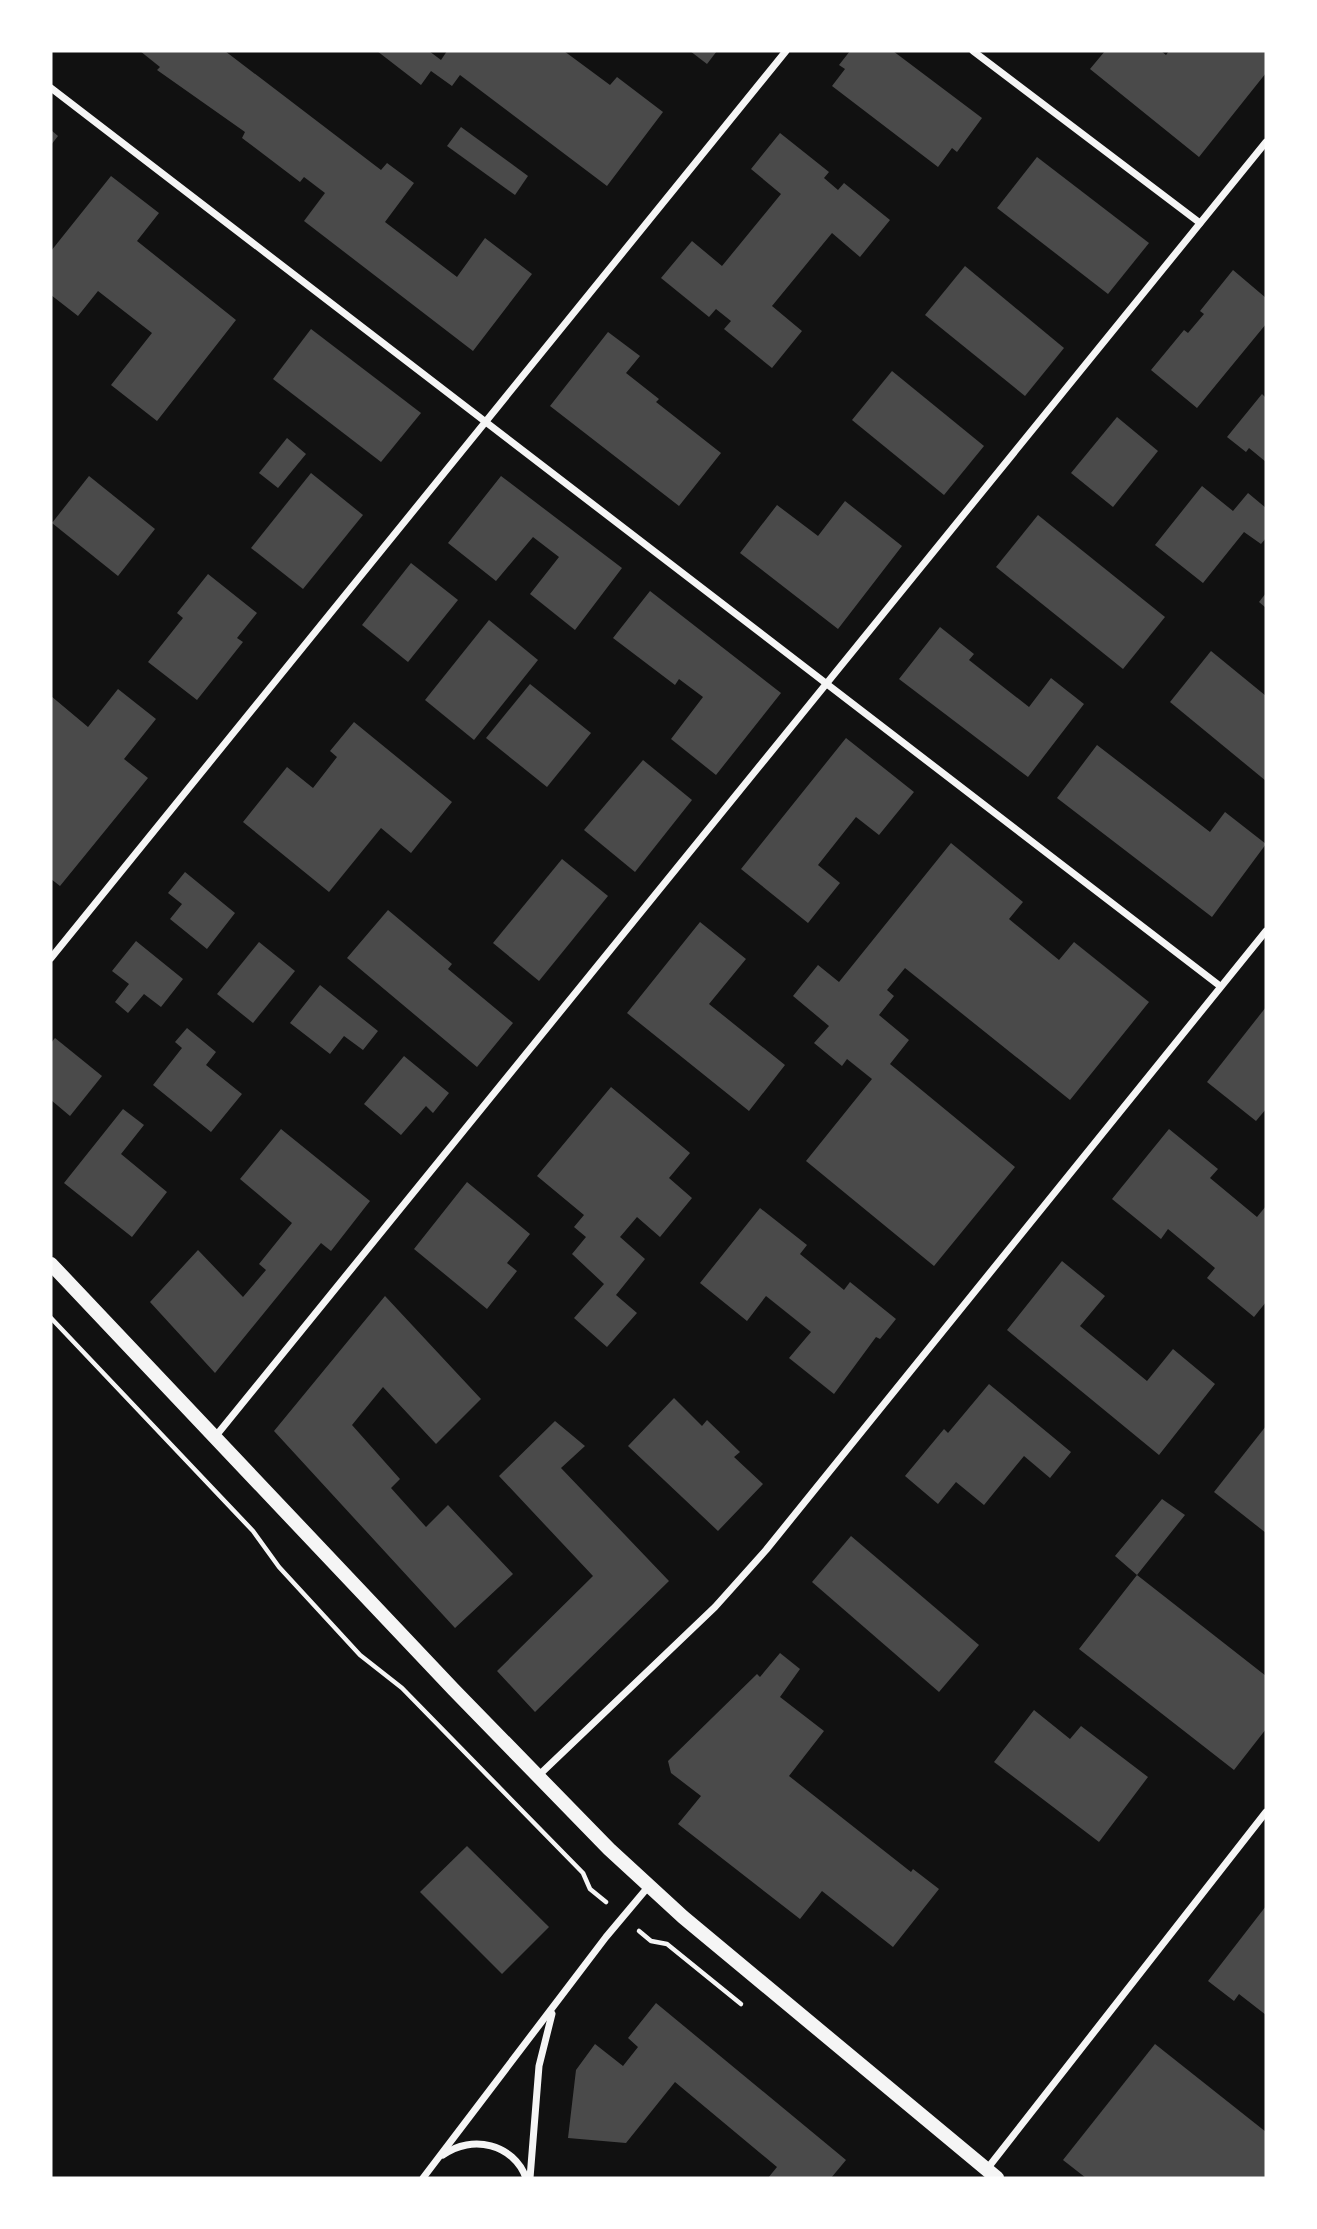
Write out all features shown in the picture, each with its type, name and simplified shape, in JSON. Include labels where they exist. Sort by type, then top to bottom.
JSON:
[{"type":"main road","points":[[51,1264],[537,1777],[649,1886],[992,2174]]},
{"type":"street","points":[[51,957],[786,51]]},
{"type":"street","points":[[973,51],[1200,223]]},
{"type":"street","points":[[51,88],[1220,986]]},
{"type":"street","points":[[215,1437],[829,684],[1266,142]]},
{"type":"street","points":[[537,1777],[715,1607],[766,1550],[1266,931]]},
{"type":"street","points":[[992,2174],[1266,1812]]},
{"type":"street","points":[[423,2178],[649,1886]]},
{"type":"street","points":[[528,2178],[540,2066],[557,2004]]},
{"type":"street","points":[[435,2162],[457,2147],[487,2145],[513,2158],[528,2178]]},
{"type":"path","points":[[51,1318],[253,1531],[279,1567],[360,1655],[394,1680],[418,1704],[583,1873],[590,1889]]},
{"type":"building","points":[[140,51],[225,51],[381,170],[387,163],[414,183],[385,222],[457,277],[485,238],[532,274],[473,351],[304,221],[325,193],[304,177],[300,182],[242,138],[245,132],[157,70],[160,67]]},
{"type":"building","points":[[377,51],[429,51],[441,60],[447,51],[564,51],[610,85],[617,77],[663,112],[607,186],[460,75],[452,86],[431,71],[421,85]]},
{"type":"building","points":[[690,51],[717,51],[707,64]]},
{"type":"building","points":[[850,51],[893,51],[982,118],[957,152],[952,148],[938,167],[832,86],[845,69],[839,65]]},
{"type":"building","points":[[1105,51],[1161,51],[1166,55],[1169,51],[1266,51],[1266,73],[1199,157],[1090,69]]},
{"type":"building","points":[[461,127],[528,176],[515,195],[447,146]]},
{"type":"building","points":[[51,130],[58,136],[51,145]]},
{"type":"building","points":[[780,133],[829,172],[824,178],[838,190],[844,183],[890,220],[860,257],[832,233],[772,306],[802,331],[772,368],[724,329],[731,321],[716,309],[709,317],[661,278],[692,241],[722,266],[781,194],[751,169]]},
{"type":"building","points":[[1037,157],[1149,243],[1108,294],[997,208]]},
{"type":"building","points":[[111,176],[159,213],[137,241],[236,320],[157,421],[111,385],[152,333],[98,291],[78,316],[51,295],[51,251]]},
{"type":"building","points":[[965,266],[1064,348],[1025,396],[925,315]]},
{"type":"building","points":[[1233,270],[1266,298],[1266,324],[1197,408],[1151,370],[1184,330],[1188,333],[1204,314],[1200,311]]},
{"type":"building","points":[[311,329],[421,413],[381,462],[273,379]]},
{"type":"building","points":[[608,332],[640,356],[626,373],[659,399],[656,402],[721,453],[679,506],[550,406]]},
{"type":"building","points":[[892,371],[984,446],[944,495],[852,420]]},
{"type":"building","points":[[1262,394],[1266,398],[1266,462],[1249,448],[1246,452],[1227,437]]},
{"type":"building","points":[[1117,417],[1158,451],[1113,507],[1071,473]]},
{"type":"building","points":[[287,438],[306,454],[278,488],[259,473]]},
{"type":"building","points":[[311,473],[363,515],[303,589],[251,548]]},
{"type":"building","points":[[89,476],[155,529],[118,576],[52,523]]},
{"type":"building","points":[[501,476],[622,568],[575,630],[530,594],[559,557],[533,537],[496,581],[448,543]]},
{"type":"building","points":[[1202,486],[1233,511],[1248,493],[1266,508],[1266,538],[1261,544],[1244,532],[1203,583],[1155,545]]},
{"type":"building","points":[[845,501],[902,546],[838,629],[740,553],[777,505],[818,536]]},
{"type":"building","points":[[1038,515],[1165,617],[1123,669],[996,567]]},
{"type":"building","points":[[411,563],[458,600],[408,662],[362,625]]},
{"type":"building","points":[[208,574],[257,613],[237,638],[243,642],[197,700],[148,662],[183,618],[177,613]]},
{"type":"building","points":[[650,591],[781,693],[716,775],[671,739],[703,697],[679,679],[675,685],[613,638]]},
{"type":"building","points":[[1266,593],[1266,608],[1259,602]]},
{"type":"building","points":[[489,620],[538,660],[474,740],[425,700]]},
{"type":"building","points":[[940,627],[974,654],[969,660],[1029,707],[1051,678],[1084,704],[1028,777],[899,679]]},
{"type":"building","points":[[1211,651],[1266,696],[1266,781],[1170,702]]},
{"type":"building","points":[[530,684],[591,733],[547,787],[486,738]]},
{"type":"building","points":[[118,689],[156,719],[124,759],[148,778],[60,886],[51,879],[51,696],[88,727]]},
{"type":"building","points":[[354,722],[452,802],[411,853],[381,828],[329,892],[243,822],[287,767],[313,788],[337,757],[330,751]]},
{"type":"building","points":[[846,738],[914,792],[879,835],[856,817],[818,865],[840,883],[808,923],[741,869]]},
{"type":"building","points":[[1097,745],[1210,832],[1225,812],[1266,844],[1212,917],[1057,798]]},
{"type":"building","points":[[643,760],[692,800],[635,872],[584,830]]},
{"type":"building","points":[[951,843],[1023,902],[1009,919],[1059,960],[1074,942],[1149,1002],[1070,1100],[905,968],[887,990],[894,996],[879,1015],[909,1040],[890,1064],[1015,1167],[934,1266],[806,1161],[872,1079],[847,1059],[842,1066],[814,1043],[829,1026],[793,996],[818,965],[839,982]]},
{"type":"building","points":[[562,859],[608,896],[539,981],[493,943]]},
{"type":"building","points":[[185,872],[235,913],[207,949],[170,919],[182,904],[168,893]]},
{"type":"building","points":[[388,910],[452,964],[448,969],[513,1023],[477,1067],[347,958]]},
{"type":"building","points":[[700,922],[746,959],[709,1004],[785,1065],[749,1111],[627,1013]]},
{"type":"building","points":[[136,941],[183,979],[161,1007],[144,994],[128,1013],[115,1002],[129,984],[112,971]]},
{"type":"building","points":[[259,942],[295,971],[253,1023],[217,994]]},
{"type":"building","points":[[320,985],[378,1031],[363,1050],[344,1036],[330,1054],[290,1023]]},
{"type":"building","points":[[1266,1007],[1266,1109],[1256,1121],[1207,1082]]},
{"type":"building","points":[[187,1028],[216,1052],[206,1065],[242,1094],[211,1132],[153,1085],[182,1048],[175,1042]]},
{"type":"building","points":[[55,1038],[102,1076],[70,1116],[51,1100],[51,1043]]},
{"type":"building","points":[[404,1056],[449,1093],[433,1113],[426,1106],[401,1135],[364,1104]]},
{"type":"building","points":[[611,1087],[690,1153],[669,1178],[692,1198],[660,1237],[637,1217],[620,1237],[645,1259],[616,1295],[637,1313],[607,1347],[574,1318],[604,1284],[572,1254],[586,1237],[574,1227],[584,1215],[537,1176]]},
{"type":"building","points":[[123,1109],[144,1125],[121,1154],[167,1192],[132,1237],[64,1183]]},
{"type":"building","points":[[281,1129],[370,1201],[331,1251],[321,1243],[215,1373],[150,1302],[198,1250],[243,1297],[266,1270],[259,1264],[292,1223],[240,1179]]},
{"type":"building","points":[[1169,1129],[1218,1169],[1210,1178],[1257,1217],[1266,1206],[1266,1302],[1254,1317],[1207,1278],[1215,1268],[1168,1229],[1161,1239],[1112,1199]]},
{"type":"building","points":[[467,1182],[530,1234],[507,1263],[517,1271],[487,1309],[414,1249]]},
{"type":"building","points":[[760,1208],[807,1245],[800,1254],[844,1290],[850,1282],[896,1319],[880,1339],[876,1337],[834,1394],[789,1358],[811,1332],[766,1296],[747,1321],[700,1283]]},
{"type":"building","points":[[1062,1261],[1105,1296],[1080,1326],[1147,1381],[1173,1349],[1215,1384],[1159,1455],[1007,1330]]},
{"type":"building","points":[[385,1296],[481,1399],[436,1444],[383,1387],[352,1425],[400,1479],[391,1488],[426,1527],[448,1505],[513,1574],[455,1628],[274,1431]]},
{"type":"building","points":[[989,1384],[1071,1452],[1050,1478],[1024,1456],[984,1505],[956,1482],[938,1504],[905,1476],[944,1429],[948,1433]]},
{"type":"building","points":[[674,1398],[702,1426],[707,1420],[740,1452],[734,1457],[763,1484],[718,1531],[628,1446]]},
{"type":"building","points":[[555,1421],[585,1446],[561,1468],[669,1581],[535,1712],[497,1671],[593,1576],[499,1476]]},
{"type":"building","points":[[1266,1426],[1266,1533],[1214,1492]]},
{"type":"building","points":[[1162,1499],[1185,1515],[1137,1575],[1115,1556]]},
{"type":"building","points":[[851,1536],[979,1645],[939,1692],[812,1582]]},
{"type":"building","points":[[1137,1575],[1266,1676],[1266,1729],[1234,1770],[1079,1649]]},
{"type":"building","points":[[780,1653],[800,1669],[780,1697],[824,1731],[789,1776],[911,1872],[913,1869],[939,1889],[893,1947],[822,1891],[800,1919],[678,1824],[701,1796],[671,1773],[668,1761],[757,1674],[760,1677]]},
{"type":"building","points":[[1034,1710],[1070,1739],[1081,1726],[1148,1777],[1099,1842],[994,1762]]},
{"type":"building","points":[[467,1846],[549,1927],[502,1974],[420,1892]]},
{"type":"building","points":[[1266,1906],[1266,2015],[1239,1994],[1234,2001],[1208,1981]]},
{"type":"building","points":[[656,2003],[846,2160],[831,2178],[768,2178],[777,2167],[675,2082],[626,2143],[568,2138],[576,2070],[595,2044],[623,2066],[638,2047],[628,2038]]},
{"type":"building","points":[[1155,2044],[1266,2132],[1266,2178],[1086,2178],[1063,2160]]}]
